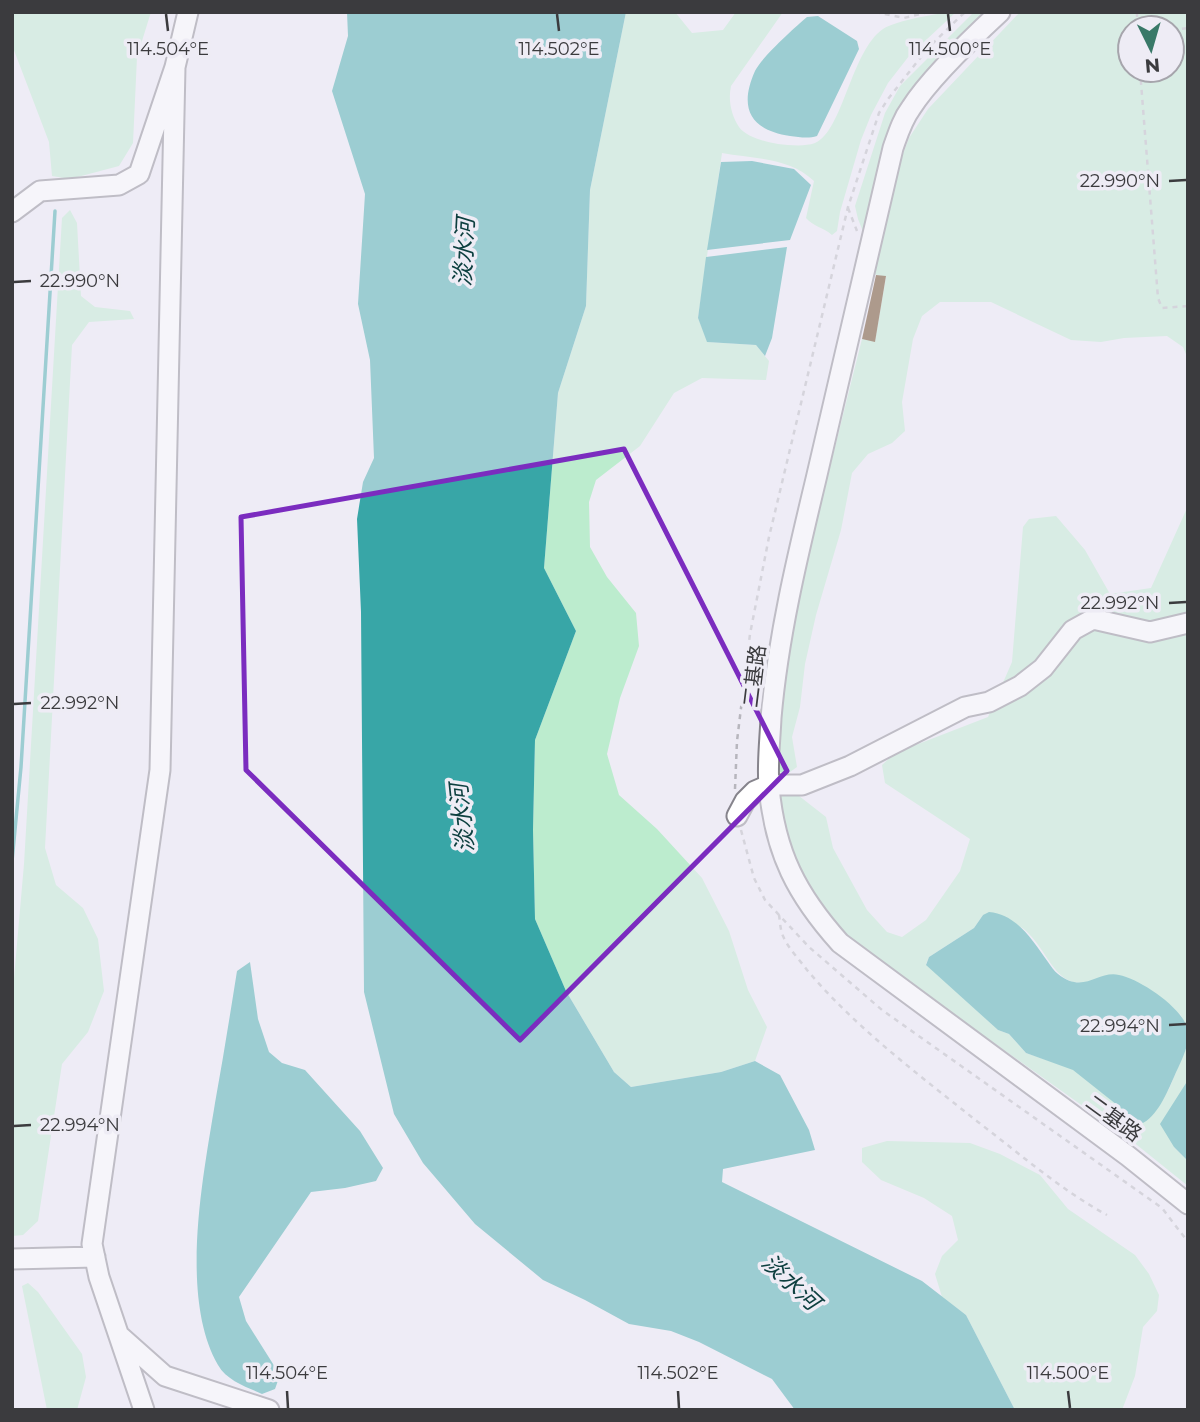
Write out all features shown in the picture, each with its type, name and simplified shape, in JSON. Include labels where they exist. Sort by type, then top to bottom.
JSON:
[{"type":"street","points":[[12,212],[40,191],[120,185],[139,174],[175,67],[188,12]]},
{"type":"street","name":"二基路","points":[[1000,12],[912,106],[902,123],[893,148],[788,595],[775,673],[769,785],[779,842],[789,872],[816,916],[840,943],[1128,1156],[1188,1204]]},
{"type":"street","points":[[144,1410],[92,1244],[159,770],[175,67]]},
{"type":"street","points":[[737,816],[745,801],[755,791],[769,785],[802,785],[850,766],[965,707],[989,702],[1020,686],[1035,674],[1073,630],[1093,619],[1150,632],[1188,623]]},
{"type":"street","points":[[12,1259],[95,1257]]},
{"type":"street","points":[[119,1335],[165,1376],[269,1410]]},
{"type":"path","points":[[875,12],[904,18],[928,12]]},
{"type":"path","points":[[965,12],[928,48],[879,113],[848,207],[769,537],[750,634],[734,781],[737,816],[754,878],[765,900],[808,947],[882,1010],[1162,1208],[1188,1242]]},
{"type":"path","points":[[1141,84],[1158,298],[1162,308],[1188,306]]},
{"type":"path","points":[[779,915],[782,934],[793,953],[849,1014],[926,1082],[1013,1150],[1107,1215]]},
{"type":"highlighted area","points":[[624,449],[787,771],[520,1040],[246,770],[241,517]]},
{"type":"green space","points":[[12,12],[151,12],[137,57],[133,143],[119,166],[70,179],[52,176],[49,142],[12,45]]},
{"type":"green space","points":[[626,12],[675,12],[692,33],[723,30],[736,12],[783,12],[731,86],[730,102],[736,122],[746,134],[778,144],[806,145],[825,136],[863,54],[883,29],[929,15],[956,12],[909,56],[888,83],[861,140],[837,231],[832,235],[806,218],[814,181],[804,173],[771,160],[722,153],[698,318],[708,342],[756,345],[769,361],[766,380],[702,378],[674,393],[640,446],[596,480],[589,502],[590,547],[607,577],[636,613],[639,646],[620,698],[607,754],[619,795],[657,829],[702,878],[729,931],[748,990],[767,1027],[755,1061],[721,1072],[631,1087],[614,1072],[566,991],[535,919],[533,830],[535,740],[576,631],[544,568],[558,393],[586,306],[590,190]]},
{"type":"green space","points":[[974,12],[990,12],[917,91],[864,234],[855,206],[885,113],[900,86]]},
{"type":"green space","points":[[1020,12],[1188,12],[1188,359],[1183,347],[1167,336],[1101,342],[1071,340],[991,302],[940,302],[922,316],[913,339],[902,402],[905,431],[892,443],[868,454],[852,473],[841,530],[805,664],[800,707],[792,737],[797,767],[783,774],[774,767],[792,619],[862,339],[875,341],[886,277],[873,274],[890,188],[909,138],[928,109]]},
{"type":"green space","points":[[70,210],[77,223],[81,296],[95,307],[130,311],[134,319],[89,322],[72,345],[45,848],[56,885],[83,908],[98,939],[104,991],[88,1032],[62,1064],[38,1221],[23,1235],[12,1236],[12,1001],[24,864],[62,218]]},
{"type":"green space","points":[[1188,506],[1188,1029],[1180,1014],[1105,976],[1089,982],[1066,979],[1025,930],[983,915],[974,928],[929,957],[926,964],[998,1030],[1009,1034],[1026,1053],[1073,1069],[1141,1124],[1169,1089],[1188,1043],[1188,1080],[1181,1093],[1174,1147],[1188,1161],[1188,1186],[1132,1141],[842,935],[811,898],[790,854],[780,796],[794,792],[826,817],[833,848],[867,910],[887,932],[902,937],[926,920],[960,871],[970,839],[885,783],[882,765],[895,753],[988,717],[1012,662],[1023,527],[1029,519],[1056,516],[1085,550],[1110,594],[1151,588]]},
{"type":"green space","points":[[887,1141],[970,1143],[1000,1154],[1040,1175],[1068,1209],[1135,1255],[1149,1274],[1159,1295],[1157,1311],[1143,1327],[1135,1376],[1122,1410],[1015,1410],[966,1315],[942,1297],[935,1274],[942,1256],[958,1240],[952,1216],[924,1198],[881,1180],[862,1162],[862,1148]]},
{"type":"green space","points":[[28,1283],[38,1292],[82,1354],[86,1377],[77,1410],[47,1410],[22,1286]]},
{"type":"water","name":"淡水河","points":[[347,12],[626,12],[590,190],[586,306],[558,393],[544,568],[576,631],[535,740],[535,919],[566,991],[614,1072],[631,1087],[721,1072],[755,1061],[780,1075],[809,1130],[815,1150],[723,1169],[722,1182],[922,1281],[966,1315],[1015,1410],[795,1410],[772,1379],[671,1331],[629,1324],[543,1280],[475,1224],[423,1163],[394,1114],[364,992],[361,612],[357,519],[363,482],[374,458],[370,360],[358,304],[365,194],[332,91],[348,36]]},
{"type":"water","points":[[818,16],[857,41],[859,49],[817,136],[790,136],[766,129],[757,123],[748,107],[750,84],[755,71],[801,22],[807,17]]},
{"type":"water","points":[[752,161],[794,169],[811,185],[790,240],[707,250],[721,162]]},
{"type":"water","points":[[787,247],[772,338],[765,356],[756,345],[707,342],[698,318],[706,257]]},
{"type":"water","points":[[989,912],[1016,923],[1055,971],[1067,980],[1083,982],[1111,974],[1119,975],[1138,982],[1160,996],[1179,1014],[1188,1031],[1186,1048],[1165,1097],[1147,1121],[1141,1124],[1073,1070],[1026,1053],[1009,1034],[998,1030],[926,965],[929,957],[974,928],[983,915]]},
{"type":"water","points":[[250,962],[258,1019],[269,1052],[282,1063],[305,1070],[360,1131],[383,1168],[376,1181],[311,1192],[239,1297],[246,1321],[280,1375],[275,1389],[262,1394],[232,1379],[218,1365],[206,1337],[199,1306],[197,1272],[200,1200],[237,971]]},
{"type":"water","points":[[1188,1080],[1188,1161],[1174,1147],[1160,1124]]},
{"type":"building","points":[[876,275],[886,276],[875,342],[862,339]]},
{"type":"waterway","points":[[12,861],[21,767],[55,211]]}]
